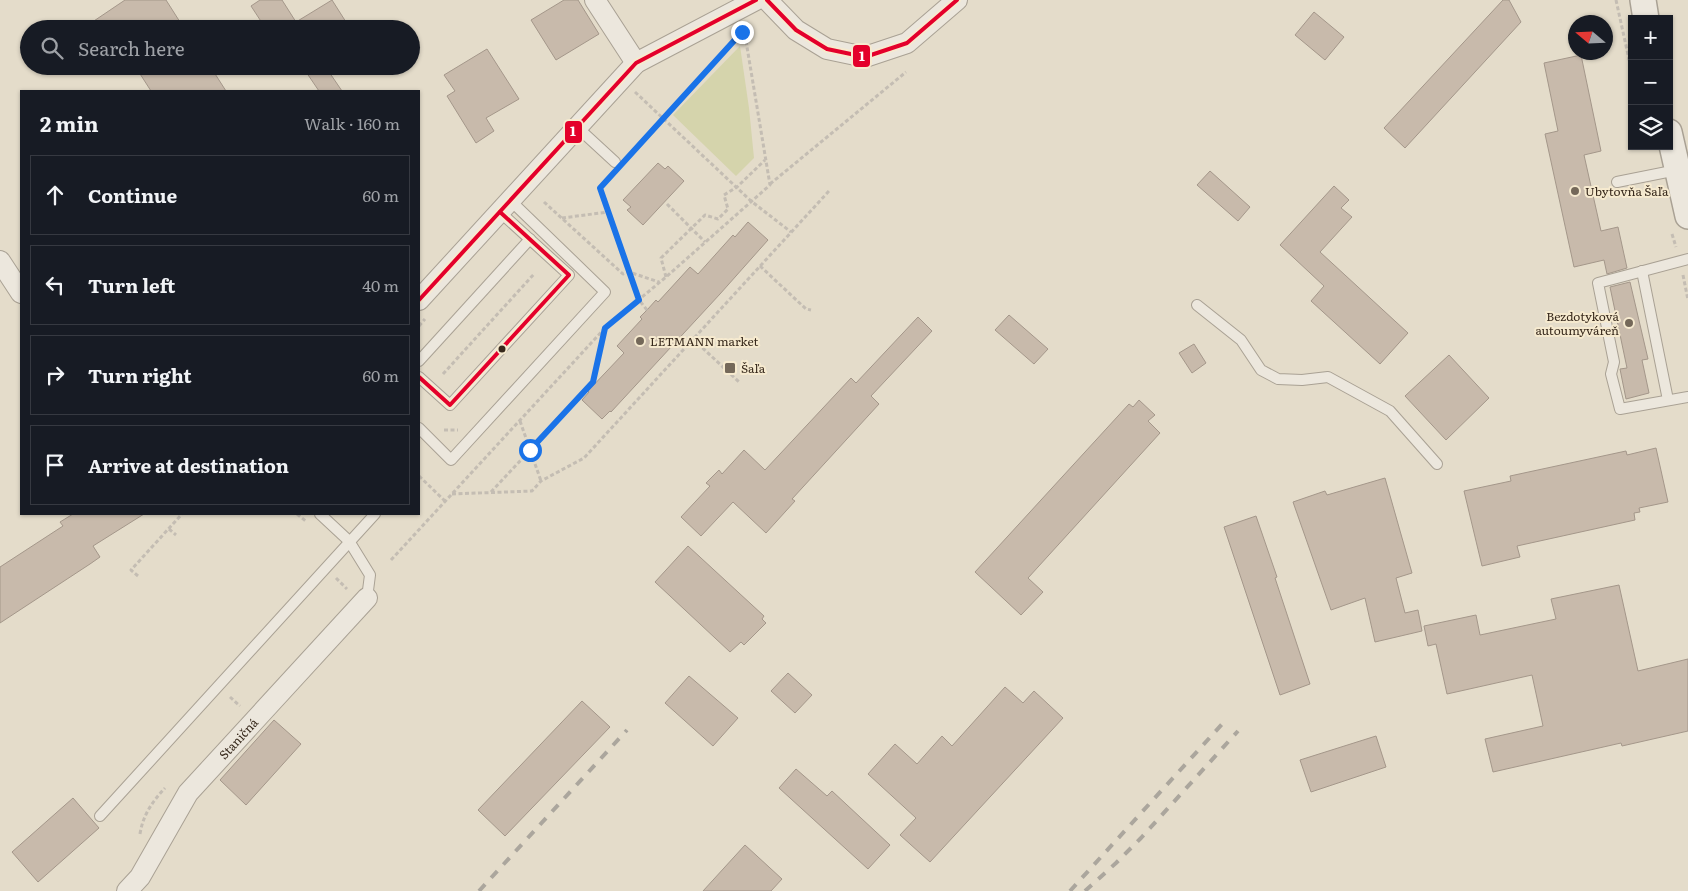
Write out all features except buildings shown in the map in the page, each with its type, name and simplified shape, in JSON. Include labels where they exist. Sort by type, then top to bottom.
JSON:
[{"type":"street","points":[[595,0],[636,63]]},
{"type":"street","points":[[420,299],[636,63],[756,0]]},
{"type":"street","points":[[767,0],[796,30],[827,49],[865,57],[907,43],[957,0]]},
{"type":"street","points":[[1642,0],[1645,15]]},
{"type":"street","points":[[1673,150],[1688,216]]},
{"type":"street","points":[[0,261],[20,291]]},
{"type":"street","name":"Staničná","points":[[127,891],[140,877],[188,793],[367,598]]},
{"type":"lane","points":[[577,127],[620,161]]},
{"type":"lane","points":[[1618,182],[1677,170]]},
{"type":"lane","points":[[420,378],[450,406],[569,275],[530,239],[505,206]]},
{"type":"lane","points":[[420,429],[452,460],[605,292],[505,206]]},
{"type":"lane","points":[[420,360],[530,239]]},
{"type":"lane","points":[[1688,259],[1598,283],[1614,362],[1611,374],[1620,409],[1688,397]]},
{"type":"lane","points":[[1642,271],[1668,400]]},
{"type":"lane","points":[[1197,305],[1241,340],[1261,370],[1278,379],[1302,380],[1328,376],[1390,411],[1437,464]]},
{"type":"lane","points":[[321,515],[350,541],[370,575],[367,598]]},
{"type":"lane","points":[[100,816],[373,515]]},
{"type":"path","points":[[1616,0],[1629,60]]},
{"type":"path","points":[[734,26],[745,35],[770,185]]},
{"type":"path","points":[[620,161],[663,118],[742,32]]},
{"type":"path","points":[[392,560],[605,328],[666,277],[751,200],[906,72]]},
{"type":"path","points":[[630,88],[737,188],[791,232]]},
{"type":"path","points":[[666,277],[661,258],[704,215],[718,219],[728,209],[724,196],[737,188],[765,160]]},
{"type":"path","points":[[612,174],[600,188],[639,300],[647,310]]},
{"type":"path","points":[[452,494],[532,491],[540,481],[584,458],[829,191]]},
{"type":"path","points":[[544,202],[623,274],[629,272],[660,282]]},
{"type":"path","points":[[667,204],[705,242]]},
{"type":"path","points":[[562,218],[608,212]]},
{"type":"path","points":[[760,266],[806,308],[812,310]]},
{"type":"path","points":[[443,374],[534,274]]},
{"type":"path","points":[[491,493],[593,382],[605,328]]},
{"type":"path","points":[[679,338],[688,344]]},
{"type":"path","points":[[693,339],[740,382]]},
{"type":"path","points":[[520,421],[540,481]]},
{"type":"path","points":[[420,477],[446,502]]},
{"type":"path","points":[[138,576],[132,570],[181,515]]},
{"type":"path","points":[[298,515],[310,525]]},
{"type":"path","points":[[169,528],[176,535]]},
{"type":"path","points":[[226,694],[240,707]]},
{"type":"green space","points":[[740,46],[754,158],[736,176],[673,115]]},
{"type":"railway","points":[[1070,891],[1224,722]]},
{"type":"railway","points":[[479,891],[627,730]]},
{"type":"railway","points":[[1085,891],[1141,838],[1238,731]]},
{"type":"transit line","name":"1","points":[[420,299],[636,63],[756,0]]},
{"type":"transit line","name":"1","points":[[767,0],[796,30],[827,49],[865,57],[907,43],[957,0]]},
{"type":"transit line","name":"1","points":[[420,378],[450,405],[569,275],[500,212]]},
{"type":"place","name":"Ubytovňa Šaľa","points":[[1575,191]]},
{"type":"place","name":"Bezdotyková autoumyváreň","points":[[1629,323]]},
{"type":"place","name":"LETMANN market","points":[[640,341]]},
{"type":"place","name":"Šaľa","points":[[730,368]]},
{"type":"route","points":[[530,450],[593,382],[605,328],[639,300],[600,188],[742,32]]}]
